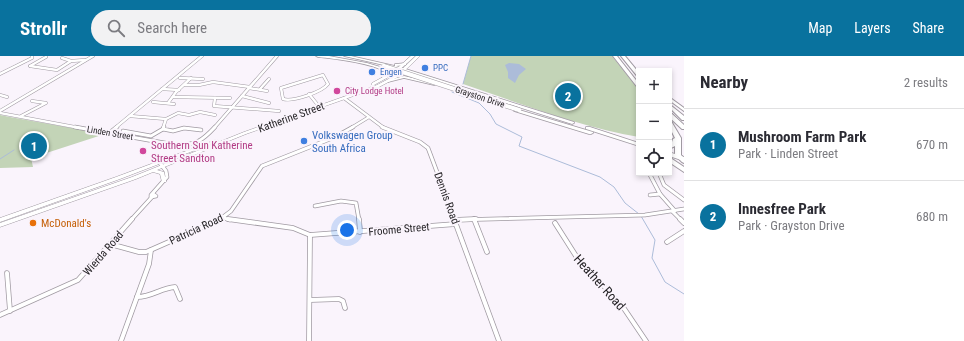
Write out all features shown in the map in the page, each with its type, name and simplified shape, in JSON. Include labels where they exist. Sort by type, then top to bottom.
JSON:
[{"type":"highway","points":[[615,56],[636,82]]},
{"type":"highway","points":[[623,56],[636,68]]},
{"type":"highway","points":[[623,56],[636,72]]},
{"type":"highway","points":[[672,100],[684,110]]},
{"type":"highway","points":[[672,108],[684,119]]},
{"type":"highway","points":[[672,117],[684,128]]},
{"type":"highway","points":[[672,125],[678,138],[683,160]]},
{"type":"highway","points":[[672,145],[676,143],[675,129]]},
{"type":"highway","points":[[672,161],[684,170]]},
{"type":"main road","name":"Grayston Drive","points":[[318,56],[347,57],[384,66],[636,147]]},
{"type":"main road","name":"Grayston Drive","points":[[337,56],[385,65],[636,144]]},
{"type":"main road","name":"Katherine Street","points":[[0,222],[79,194],[88,189],[161,165],[344,98],[405,70],[407,64],[413,56]]},
{"type":"main road","name":"Katherine Street","points":[[0,222],[150,172],[161,165],[317,104],[386,80],[394,72],[418,56]]},
{"type":"main road","points":[[329,57],[383,68],[591,133]]},
{"type":"main road","points":[[347,57],[397,66],[407,64],[409,69],[414,72]]},
{"type":"main road","points":[[389,65],[539,113]]},
{"type":"main road","points":[[383,68],[389,73],[386,80]]},
{"type":"main road","points":[[386,80],[404,76],[436,85]]},
{"type":"main road","points":[[672,155],[683,160]]},
{"type":"main road","points":[[672,159],[683,160]]},
{"type":"main road","points":[[150,172],[160,172],[163,175],[164,181]]},
{"type":"street","points":[[0,74],[32,58],[32,56]]},
{"type":"street","points":[[0,112],[93,56]]},
{"type":"street","points":[[110,133],[202,56]]},
{"type":"street","name":"Linden Street","points":[[0,112],[20,117],[180,146],[191,145],[203,139],[277,56]]},
{"type":"street","points":[[46,57],[30,66],[57,70],[71,61]]},
{"type":"street","points":[[62,58],[71,61],[87,59]]},
{"type":"street","points":[[324,75],[328,86],[309,94],[284,100],[280,89],[324,75]]},
{"type":"street","points":[[180,78],[203,79]]},
{"type":"street","points":[[168,103],[191,78]]},
{"type":"street","points":[[260,90],[269,79]]},
{"type":"street","points":[[185,85],[199,85],[212,82],[250,87],[267,91]]},
{"type":"street","points":[[162,89],[179,90]]},
{"type":"street","points":[[249,98],[251,92]]},
{"type":"street","points":[[309,94],[317,104]]},
{"type":"street","points":[[0,95],[7,97]]},
{"type":"street","points":[[242,96],[269,103]]},
{"type":"street","points":[[173,97],[230,98]]},
{"type":"street","points":[[215,98],[213,105],[215,106]]},
{"type":"street","name":"Dennis Road","points":[[344,98],[384,128],[420,142],[428,148],[499,341]]},
{"type":"street","points":[[20,117],[46,103],[32,101]]},
{"type":"street","points":[[153,102],[174,104]]},
{"type":"street","points":[[215,106],[279,111]]},
{"type":"street","points":[[208,114],[215,106]]},
{"type":"street","points":[[130,116],[166,119],[178,113],[189,115],[200,112],[215,115]]},
{"type":"street","name":"Patricia Road","points":[[110,244],[139,252],[151,250],[224,218],[231,211],[262,166],[335,137],[369,117]]},
{"type":"street","points":[[123,131],[150,136],[156,135],[162,129],[166,119]]},
{"type":"street","points":[[162,129],[173,131],[184,128],[201,130]]},
{"type":"street","points":[[161,165],[167,174],[164,181]]},
{"type":"street","points":[[651,176],[660,194],[684,223]]},
{"type":"street","points":[[660,176],[664,185],[684,200]]},
{"type":"street","name":"Wierda Road","points":[[0,315],[78,280],[154,195],[164,181]]},
{"type":"street","points":[[650,195],[660,194]]},
{"type":"street","points":[[315,206],[333,202],[350,201],[356,203],[358,208],[360,232]]},
{"type":"street","name":"Froome Street","points":[[224,218],[238,222],[298,229],[310,235],[360,232],[474,219],[645,215],[684,209]]},
{"type":"street","points":[[474,219],[487,252]]},
{"type":"street","name":"Heather Road","points":[[555,223],[576,256],[623,307],[646,341]]},
{"type":"street","points":[[667,242],[684,231]]},
{"type":"street","points":[[309,341],[310,235]]},
{"type":"street","points":[[121,341],[151,259],[151,250]]},
{"type":"street","points":[[7,273],[10,311]]},
{"type":"street","points":[[137,297],[150,296],[162,288],[175,287],[178,290],[180,299]]},
{"type":"street","points":[[310,300],[339,299],[343,301],[345,308]]},
{"type":"green space","points":[[471,56],[612,56],[636,86],[636,136],[572,121],[463,84]]},
{"type":"green space","points":[[0,115],[105,134],[31,158],[33,167],[0,168]]},
{"type":"water","points":[[509,63],[519,64],[526,69],[519,75],[515,83],[508,78],[508,72],[505,65]]},
{"type":"waterway","points":[[463,84],[471,56]]},
{"type":"waterway","points":[[452,92],[479,103],[490,114],[496,124],[522,137],[519,146],[600,177],[614,187],[625,203],[639,214]]},
{"type":"waterway","points":[[0,159],[14,150]]},
{"type":"waterway","points":[[641,216],[655,240],[652,258],[665,282],[684,294]]},
{"type":"place","name":"PPC","points":[[425,68]]},
{"type":"place","name":"Engen","points":[[372,72]]},
{"type":"place","name":"City Lodge Hotel","points":[[337,91]]},
{"type":"place","name":"Innesfree Park","points":[[568,96]]},
{"type":"place","name":"Volkswagen Group South Africa","points":[[304,141]]},
{"type":"place","name":"Mushroom Farm Park","points":[[34,146]]},
{"type":"place","name":"Southern Sun Katherine Street Sandton","points":[[143,151]]},
{"type":"place","name":"McDonald's","points":[[33,223]]}]
